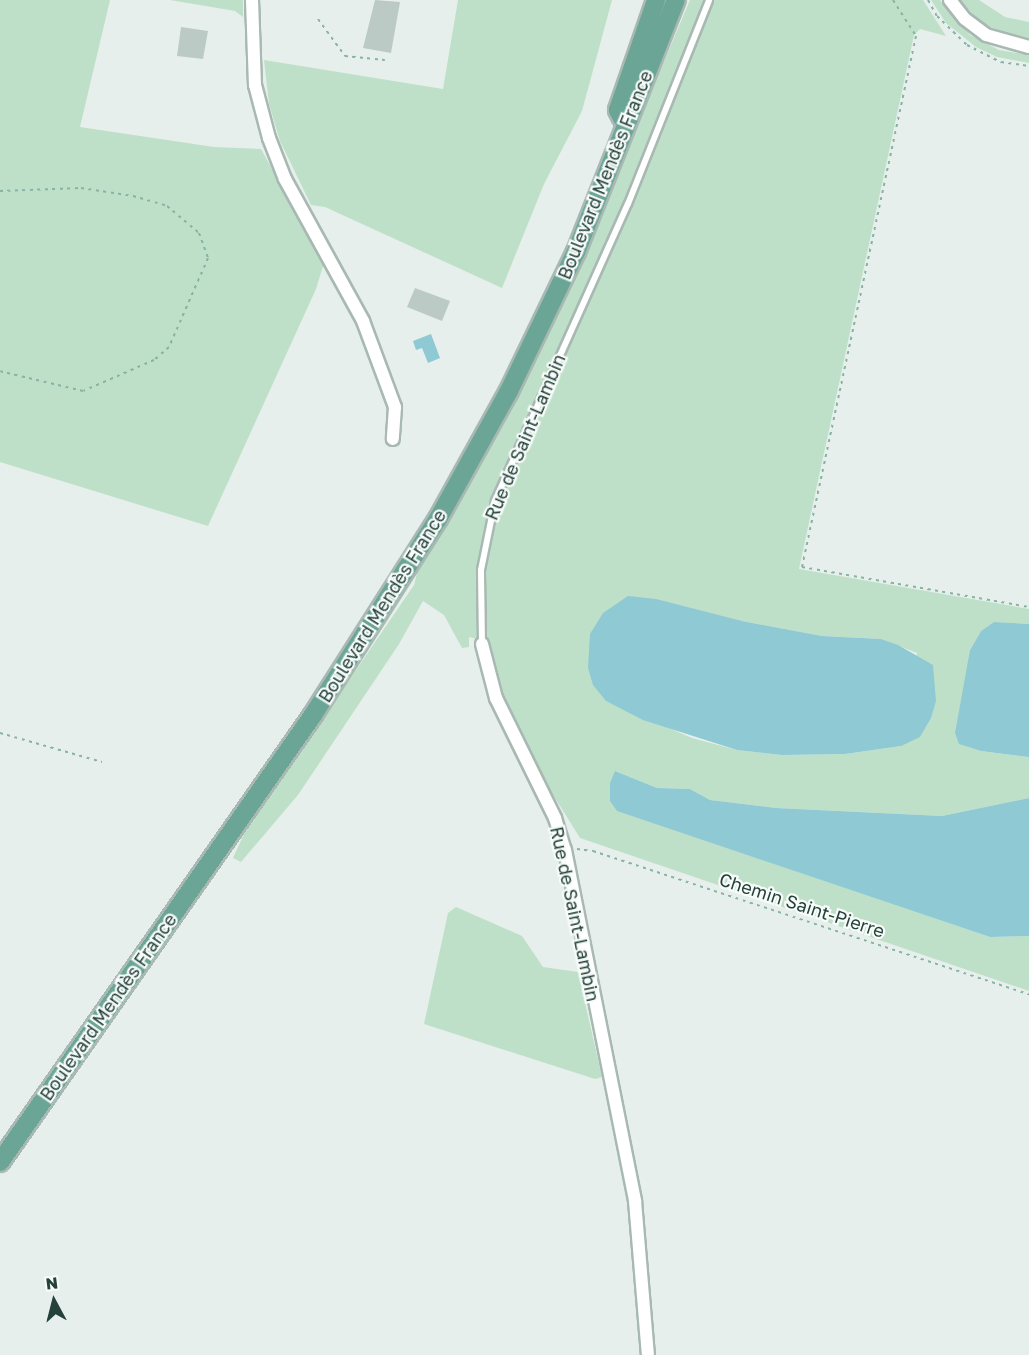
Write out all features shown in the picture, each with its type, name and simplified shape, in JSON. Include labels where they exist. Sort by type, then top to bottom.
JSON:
[{"type":"main road","points":[[622,118],[618,110],[656,0]]},
{"type":"main road","name":"Boulevard Mendès France","points":[[0,1144],[327,678],[414,542],[477,431],[566,253],[622,118],[667,0]]},
{"type":"main road","name":"Boulevard Mendès France","points":[[0,1162],[313,716],[422,545],[500,408],[576,252],[676,0]]},
{"type":"main road","points":[[649,69],[662,56],[686,0]]},
{"type":"street","points":[[252,0],[254,77],[268,138],[285,179],[363,321],[395,407],[393,439]]},
{"type":"street","points":[[950,0],[965,19],[986,35],[1029,47]]},
{"type":"street","name":"Rue de Saint-Lambin","points":[[482,644],[496,698],[555,818],[565,850],[635,1202],[648,1355]]},
{"type":"lane","name":"Rue de Saint-Lambin","points":[[482,644],[481,570],[495,501],[620,224],[709,0]]},
{"type":"path","points":[[893,0],[916,36],[802,567],[1029,607]]},
{"type":"path","points":[[318,19],[345,56],[385,60]]},
{"type":"path","points":[[0,191],[81,188],[134,196],[167,206],[199,233],[208,258],[169,347],[154,360],[83,391],[0,371]]},
{"type":"path","points":[[0,734],[102,762]]},
{"type":"path","name":"Chemin Saint-Pierre","points":[[565,850],[593,851],[1029,994]]},
{"type":"green space","points":[[0,0],[110,0],[80,127],[214,147],[261,149],[324,263],[316,289],[208,526],[0,462]]},
{"type":"green space","points":[[170,0],[243,0],[243,17],[235,11]]},
{"type":"green space","points":[[458,0],[612,0],[582,111],[544,184],[502,288],[325,207],[311,205],[280,141],[269,104],[264,60],[443,89]]},
{"type":"green space","points":[[690,0],[923,0],[946,36],[920,29],[914,35],[799,569],[1029,609],[1029,624],[994,622],[981,631],[970,650],[960,744],[981,751],[1029,757],[1029,798],[942,816],[776,808],[710,800],[690,789],[657,788],[615,771],[618,811],[990,937],[1029,936],[1029,991],[580,838],[542,777],[501,700],[485,641],[469,637],[469,647],[462,648],[444,615],[423,601],[399,644],[298,795],[241,862],[233,858],[244,834],[414,585],[418,569],[496,431],[562,302]],"holes":[[[742,621],[822,636],[881,639],[917,653],[901,746],[845,754],[782,755],[737,750],[692,738],[606,701]]]},
{"type":"green space","points":[[931,0],[940,0],[970,35],[999,50],[1029,55],[1029,63],[997,57],[976,47],[946,23]]},
{"type":"green space","points":[[960,0],[979,0],[1005,17],[1029,22],[1029,38],[996,30],[977,19]]},
{"type":"green space","points":[[456,907],[522,936],[543,967],[578,972],[602,1077],[595,1079],[424,1024],[448,913]]},
{"type":"water","points":[[431,334],[440,358],[428,363],[422,348],[416,350],[413,341]]},
{"type":"water","points":[[628,596],[656,599],[742,621],[822,636],[881,639],[898,645],[933,665],[936,701],[931,718],[920,737],[901,746],[845,754],[782,755],[737,750],[643,720],[606,701],[593,685],[588,668],[590,634],[603,613]]},
{"type":"water","points":[[994,622],[1029,624],[1029,757],[981,751],[959,744],[955,733],[970,650],[981,631]]},
{"type":"water","points":[[615,771],[657,788],[690,789],[710,800],[776,808],[942,816],[1029,798],[1029,936],[990,937],[617,811],[610,801],[610,783]]},
{"type":"building","points":[[375,0],[400,2],[391,53],[363,48]]},
{"type":"building","points":[[181,27],[208,31],[203,59],[177,56]]},
{"type":"building","points":[[415,288],[450,301],[442,321],[407,307]]}]
